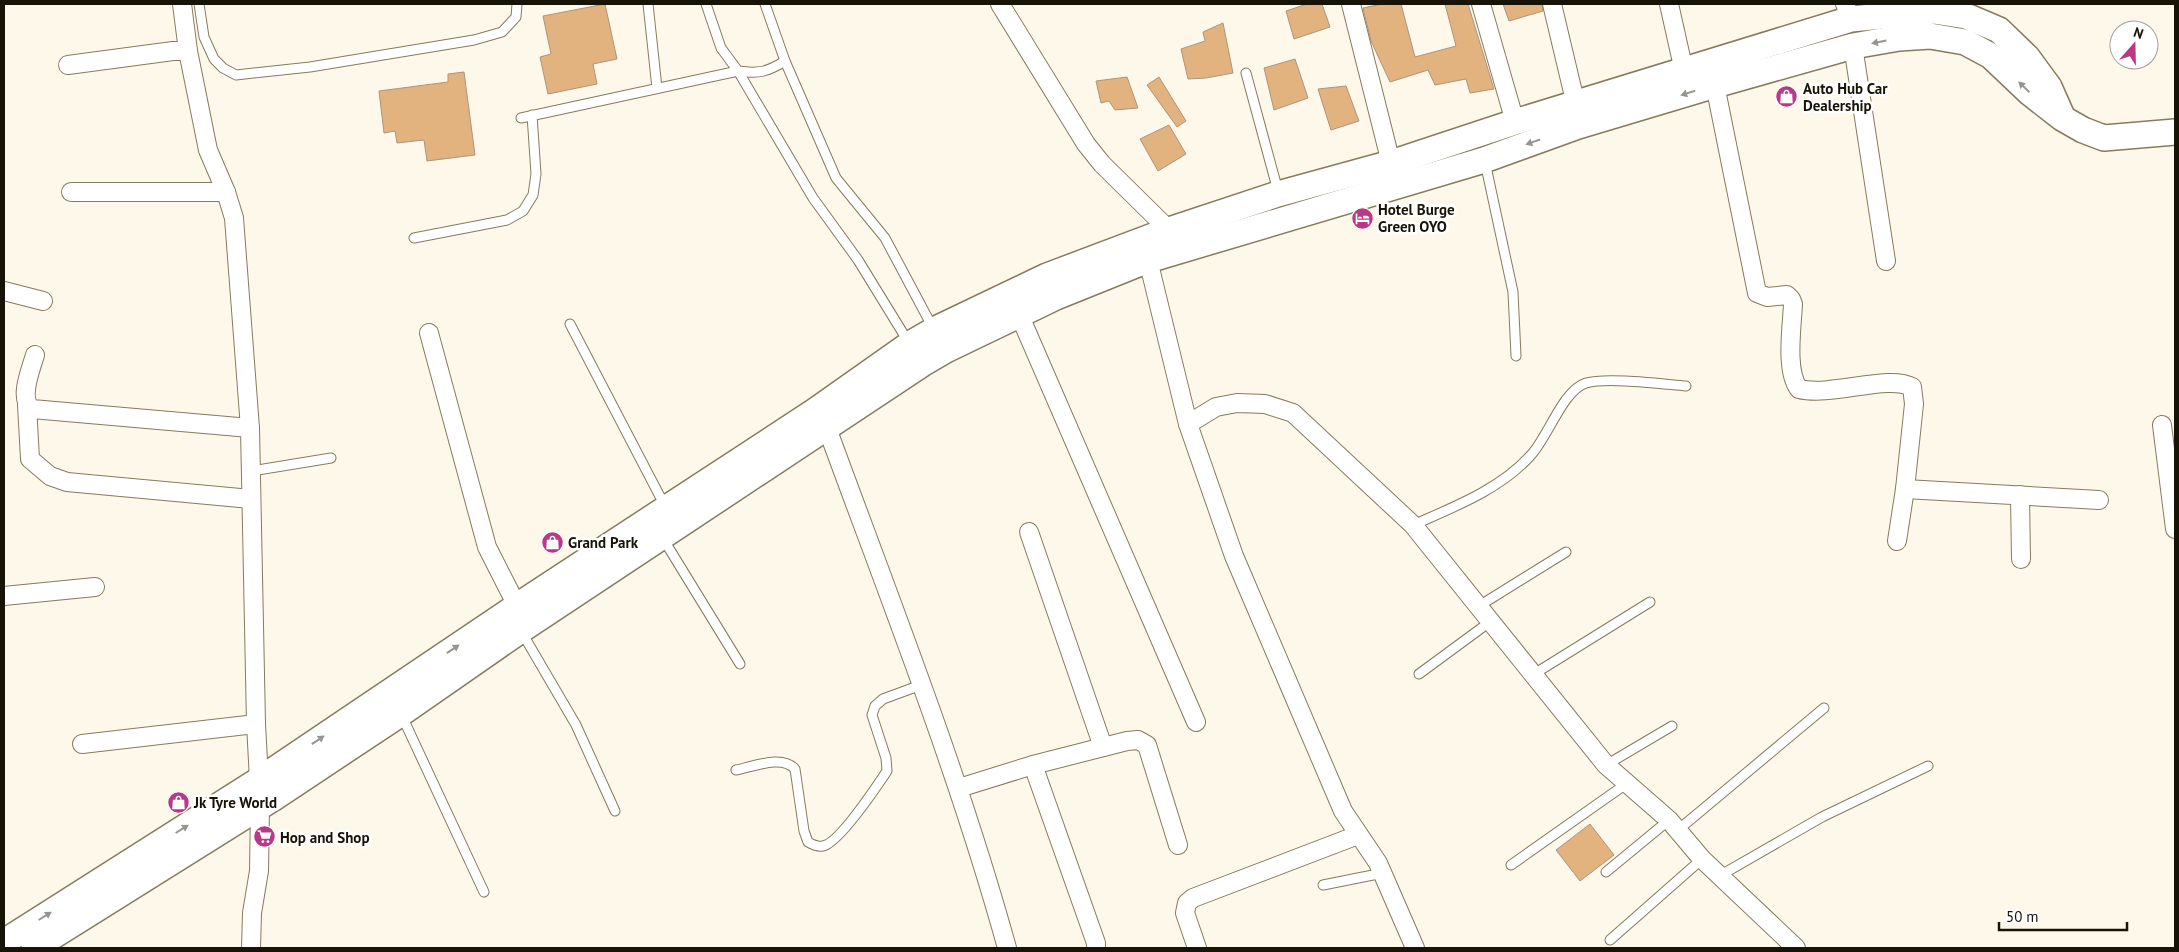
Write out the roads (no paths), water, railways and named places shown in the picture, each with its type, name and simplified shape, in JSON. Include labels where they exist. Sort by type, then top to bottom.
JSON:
[{"type":"street","points":[[182,4],[188,50],[208,150],[226,192],[234,218],[252,471],[256,724],[259,780]]},
{"type":"street","points":[[1000,4],[1086,144],[1102,164],[1168,230]]},
{"type":"street","points":[[1351,4],[1391,163]]},
{"type":"street","points":[[1481,4],[1515,122]]},
{"type":"street","points":[[1552,4],[1576,105]]},
{"type":"street","points":[[1669,4],[1684,71]]},
{"type":"street","points":[[4,942],[259,780],[517,606],[815,411],[916,354],[1047,276],[1168,230],[1278,194],[1391,163],[1515,122],[1684,71],[1848,11],[1934,11],[1966,16],[1999,30],[2027,57],[2049,87],[2062,118]]},
{"type":"street","points":[[940,340],[1019,314],[1148,260],[1484,160],[1578,126],[1715,85],[1853,46],[1899,38],[1930,36],[1965,42],[1991,56],[2030,93],[2062,118],[2083,130],[2104,138],[2175,132]]},
{"type":"street","points":[[1853,46],[1886,261]]},
{"type":"street","points":[[68,66],[188,50]]},
{"type":"street","points":[[1715,85],[1757,293],[1767,297],[1787,295],[1793,304],[1791,370],[1794,382],[1799,389],[1821,392],[1897,382],[1912,387],[1914,404],[1905,489],[1897,541]]},
{"type":"street","points":[[71,192],[226,192]]},
{"type":"street","points":[[1148,260],[1188,424],[1234,556],[1343,811],[1383,873],[1411,947]]},
{"type":"street","points":[[4,291],[43,301]]},
{"type":"street","points":[[1019,314],[1196,722]]},
{"type":"street","points":[[429,333],[487,546],[517,606]]},
{"type":"street","points":[[34,948],[260,806],[400,714],[521,630],[827,428],[916,354]]},
{"type":"street","points":[[35,355],[27,386],[30,459],[50,476],[67,482],[251,499]]},
{"type":"street","points":[[1188,424],[1216,407],[1237,403],[1265,404],[1293,413],[1414,525],[1606,766],[1674,825],[1702,859],[1796,948]]},
{"type":"street","points":[[27,405],[32,409],[250,428]]},
{"type":"street","points":[[2162,425],[2175,529]]},
{"type":"street","points":[[827,428],[959,788],[986,870],[1008,948]]},
{"type":"street","points":[[1905,489],[2099,500]]},
{"type":"street","points":[[2020,495],[2021,559]]},
{"type":"street","points":[[1029,532],[1103,747]]},
{"type":"street","points":[[4,596],[95,587]]},
{"type":"street","points":[[82,744],[256,724]]},
{"type":"street","points":[[959,788],[1033,765],[1138,740],[1147,745],[1178,845]]},
{"type":"street","points":[[1033,765],[1096,943],[1096,948]]},
{"type":"street","points":[[251,948],[252,913],[259,871],[260,806]]},
{"type":"street","points":[[1197,948],[1185,914],[1186,903],[1193,898],[1358,835]]},
{"type":"lane","points":[[199,4],[204,38],[214,59],[223,68],[236,75],[310,68],[474,40],[502,32],[516,18],[517,4]]},
{"type":"lane","points":[[648,4],[657,88]]},
{"type":"lane","points":[[706,4],[721,48],[738,71],[813,198],[858,260],[916,354]]},
{"type":"lane","points":[[765,4],[785,61],[836,178],[885,238],[940,340]]},
{"type":"lane","points":[[522,118],[738,71],[758,73],[773,68],[785,61]]},
{"type":"lane","points":[[1246,73],[1278,194]]},
{"type":"lane","points":[[414,238],[507,220],[523,211],[533,195],[536,174],[532,115]]},
{"type":"lane","points":[[1484,160],[1513,292],[1516,356]]},
{"type":"lane","points":[[570,324],[666,508]]},
{"type":"lane","points":[[1414,525],[1468,501],[1520,466],[1545,438],[1566,400],[1577,388],[1585,383],[1601,381],[1686,386]]},
{"type":"lane","points":[[252,471],[331,458]]},
{"type":"lane","points":[[662,537],[740,664]]},
{"type":"lane","points":[[1479,606],[1566,552]]},
{"type":"lane","points":[[1534,674],[1650,602]]},
{"type":"lane","points":[[1419,674],[1491,621]]},
{"type":"lane","points":[[521,630],[576,726],[615,811]]},
{"type":"lane","points":[[736,770],[781,761],[790,763],[795,769],[804,831],[808,842],[816,846],[825,846],[838,836],[887,771],[886,758],[872,715],[875,706],[883,699],[921,685]]},
{"type":"lane","points":[[1606,872],[1674,825],[1824,708]]},
{"type":"lane","points":[[400,714],[484,892]]},
{"type":"lane","points":[[1606,766],[1672,726]]},
{"type":"lane","points":[[1721,875],[1822,817],[1928,766]]},
{"type":"lane","points":[[1511,865],[1626,784]]},
{"type":"lane","points":[[1610,940],[1702,859]]},
{"type":"lane","points":[[1323,885],[1383,873]]},
{"type":"place","name":"Auto Hub Car Dealership","points":[[1787,97]]},
{"type":"place","name":"Hotel Burge Green OYO","points":[[1362,218]]},
{"type":"place","name":"Grand Park","points":[[552,542]]},
{"type":"place","name":"Jk Tyre World","points":[[178,802]]},
{"type":"place","name":"Hop and Shop","points":[[264,837]]}]
